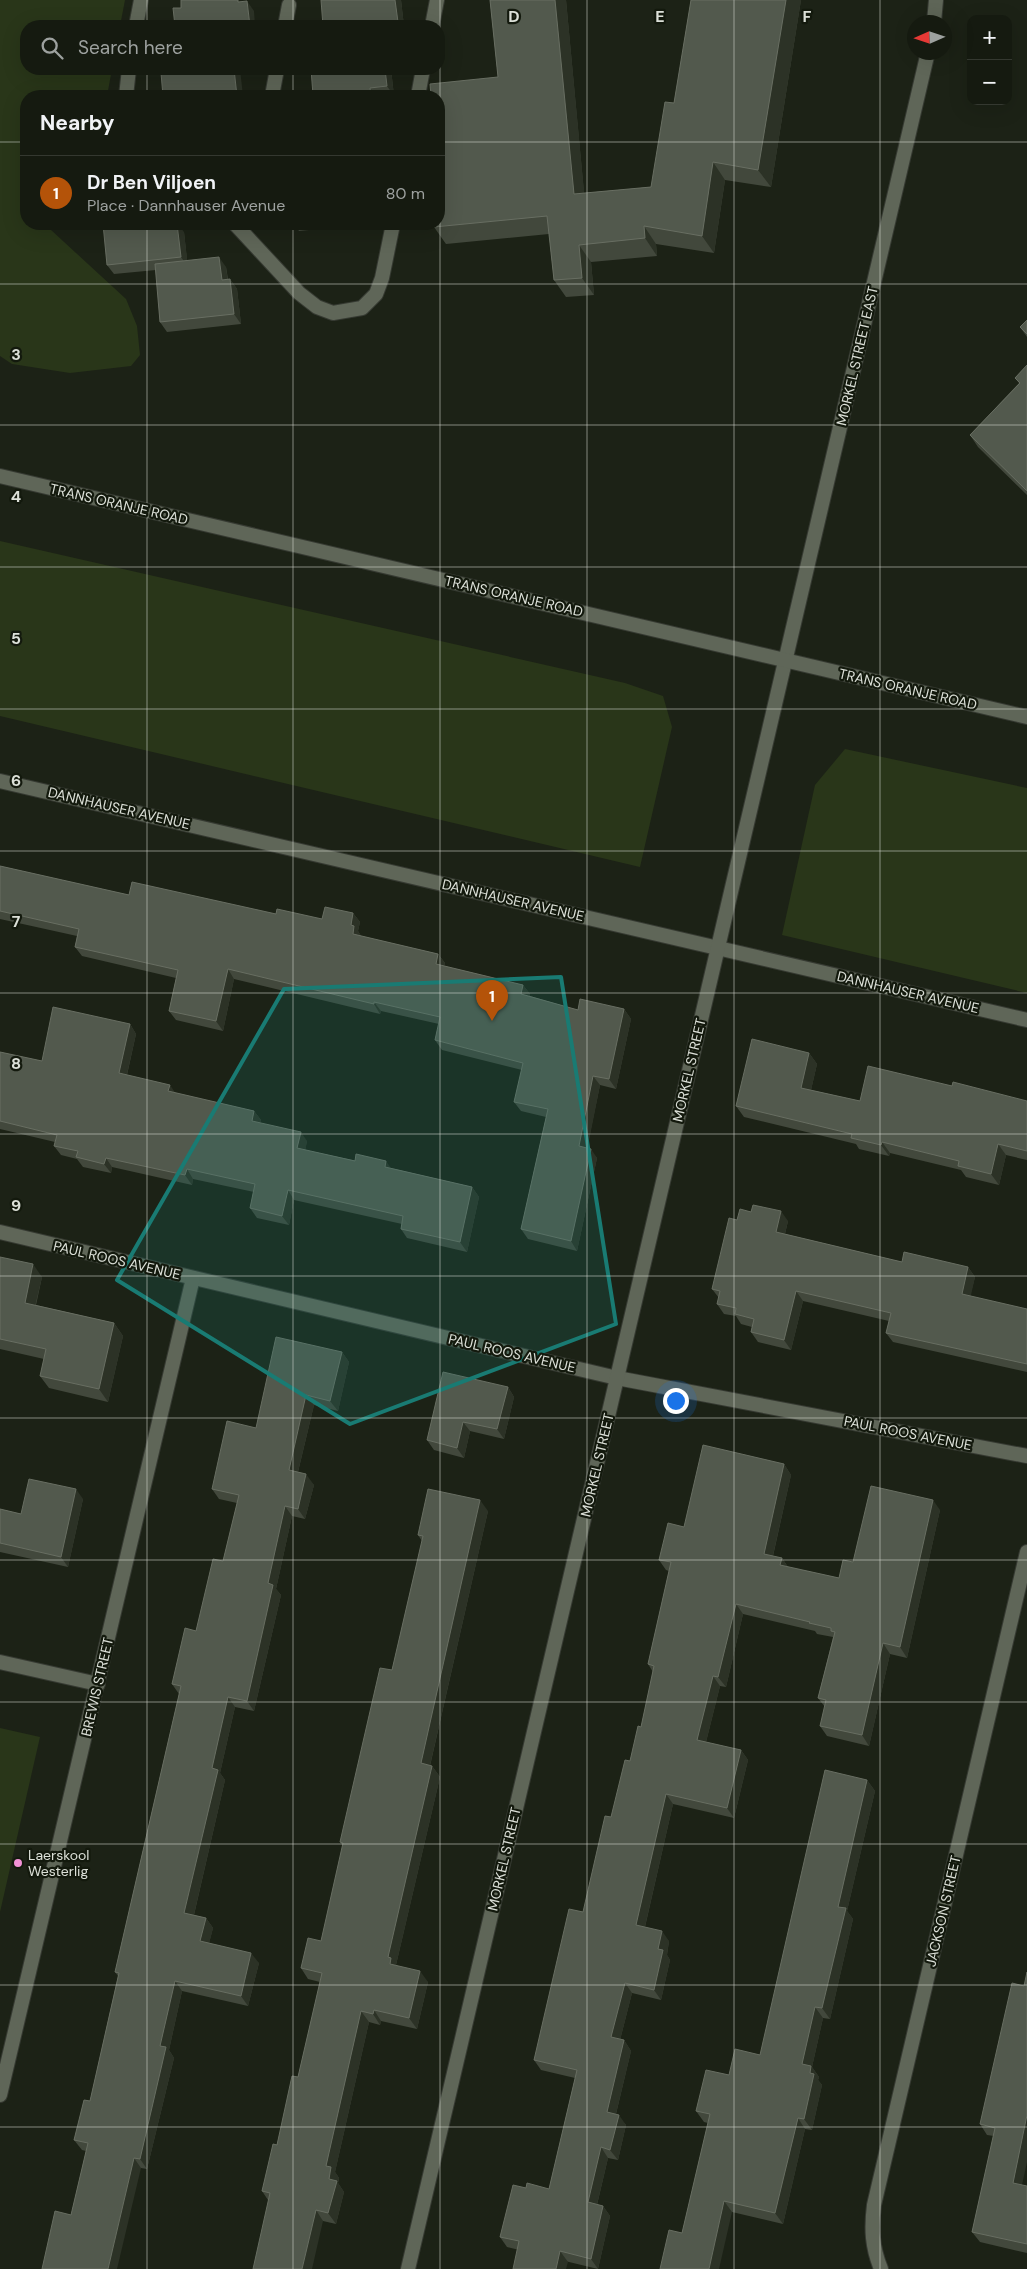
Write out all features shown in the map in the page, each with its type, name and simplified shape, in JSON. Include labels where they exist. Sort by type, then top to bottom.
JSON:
[{"type":"street","points":[[137,20],[141,0]]},
{"type":"street","points":[[433,20],[437,0]]},
{"type":"street","points":[[935,15],[936,0]]},
{"type":"street","points":[[286,20],[289,4]]},
{"type":"street","name":"MORKEL STREET EAST","points":[[785,660],[926,60]]},
{"type":"street","points":[[126,90],[128,75]]},
{"type":"street","points":[[273,90],[276,75]]},
{"type":"street","points":[[419,90],[422,75]]},
{"type":"street","points":[[248,230],[299,293],[317,307],[334,313],[362,308],[376,294],[382,278],[392,230]]},
{"type":"street","name":"TRANS ORANJE ROAD","points":[[0,476],[1027,717]]},
{"type":"street","name":"MORKEL STREET","points":[[408,2269],[785,660]]},
{"type":"street","name":"DANNHAUSER AVENUE","points":[[0,781],[1027,1020]]},
{"type":"street","name":"PAUL ROOS AVENUE","points":[[0,1232],[617,1378],[1027,1456]]},
{"type":"street","name":"BREWIS STREET","points":[[0,2095],[193,1278]]},
{"type":"street","name":"JACKSON STREET","points":[[881,2269],[874,2252],[871,2230],[874,2206],[1027,1552]]},
{"type":"street","points":[[0,1662],[98,1684]]},
{"type":"highlighted area","points":[[561,977],[616,1324],[350,1424],[117,1280],[284,989]]},
{"type":"green space","points":[[0,0],[125,0],[121,20],[20,20],[20,75],[111,75],[108,90],[20,90],[20,230],[51,230],[126,299],[137,326],[140,355],[131,366],[70,373],[12,364],[0,356]]},
{"type":"green space","points":[[0,541],[625,683],[663,696],[672,727],[640,867],[0,716]]},
{"type":"green space","points":[[845,749],[1027,788],[1027,993],[782,935],[815,785]]},
{"type":"green space","points":[[0,1728],[40,1737],[0,1912]]},
{"type":"building","points":[[181,0],[247,1],[249,20],[174,20],[173,8],[181,8]]},
{"type":"building","points":[[321,0],[395,0],[398,20],[323,20]]},
{"type":"building","points":[[490,0],[555,0],[574,194],[651,187],[665,102],[674,103],[691,0],[786,0],[758,170],[713,162],[702,236],[644,226],[645,238],[579,245],[582,278],[554,280],[547,216],[445,226],[445,90],[430,90],[430,84],[498,77]]},
{"type":"building","points":[[161,75],[235,75],[236,90],[162,90]]},
{"type":"building","points":[[311,75],[386,75],[387,86],[370,88],[370,90],[313,90]]},
{"type":"building","points":[[104,230],[178,230],[181,257],[107,265]]},
{"type":"building","points":[[219,257],[222,280],[230,279],[234,314],[160,322],[155,264]]},
{"type":"building","points":[[1027,320],[1027,334],[1020,327]]},
{"type":"building","points":[[1027,365],[1027,491],[970,435],[1020,383],[1015,378]]},
{"type":"building","points":[[0,866],[129,895],[132,882],[276,914],[277,909],[322,919],[325,907],[353,913],[351,925],[354,926],[353,934],[438,954],[436,964],[523,985],[521,994],[578,1010],[580,999],[624,1009],[609,1079],[593,1076],[579,1146],[591,1149],[571,1241],[521,1229],[548,1109],[514,1102],[523,1063],[435,1040],[440,1017],[374,1002],[374,1004],[228,969],[216,1021],[169,1011],[178,970],[75,947],[79,929],[0,911]]},
{"type":"building","points":[[53,1007],[130,1024],[119,1073],[170,1085],[168,1091],[254,1111],[252,1121],[301,1132],[297,1148],[355,1161],[356,1154],[386,1161],[385,1167],[472,1187],[460,1242],[401,1229],[403,1216],[288,1190],[282,1216],[250,1208],[255,1184],[187,1169],[185,1175],[106,1158],[104,1164],[76,1157],[78,1151],[54,1146],[57,1135],[0,1121],[0,1052],[42,1061]]},
{"type":"building","points":[[752,1039],[809,1053],[801,1088],[860,1101],[868,1066],[952,1086],[953,1082],[1027,1101],[1027,1151],[998,1144],[991,1174],[958,1166],[959,1161],[882,1142],[881,1145],[851,1138],[852,1134],[736,1106]]},
{"type":"building","points":[[753,1205],[781,1211],[776,1232],[902,1262],[904,1252],[968,1267],[962,1294],[1027,1309],[1027,1364],[886,1333],[891,1313],[796,1291],[784,1340],[751,1332],[754,1319],[735,1314],[736,1308],[717,1304],[720,1291],[712,1289],[729,1218],[737,1220],[740,1209],[751,1212]]},
{"type":"building","points":[[0,1257],[33,1264],[25,1303],[114,1323],[99,1389],[40,1376],[46,1349],[0,1339]]},
{"type":"building","points":[[276,1337],[342,1352],[330,1401],[306,1395],[289,1470],[306,1474],[298,1509],[285,1506],[268,1583],[273,1585],[247,1701],[228,1697],[212,1768],[218,1770],[184,1913],[206,1918],[200,1941],[251,1953],[241,1996],[175,1981],[160,2046],[166,2047],[140,2159],[134,2158],[108,2269],[42,2269],[55,2211],[71,2215],[88,2143],[74,2140],[84,2100],[90,2101],[119,1973],[115,1972],[181,1686],[172,1684],[185,1628],[196,1631],[213,1559],[223,1561],[239,1495],[212,1489],[227,1421],[256,1428]]},
{"type":"building","points":[[443,1372],[508,1387],[497,1429],[463,1422],[457,1448],[427,1440]]},
{"type":"building","points":[[703,1445],[784,1464],[764,1554],[782,1558],[780,1565],[839,1578],[843,1560],[853,1562],[871,1486],[933,1500],[900,1647],[883,1643],[862,1735],[820,1726],[826,1700],[818,1698],[835,1632],[831,1631],[831,1628],[810,1622],[736,1604],[718,1677],[713,1676],[697,1740],[741,1750],[727,1808],[666,1794],[636,1925],[662,1931],[658,1949],[663,1950],[654,1990],[625,1983],[611,2037],[624,2040],[607,2112],[619,2115],[610,2150],[601,2147],[588,2202],[603,2206],[591,2259],[560,2251],[556,2269],[513,2269],[519,2241],[500,2237],[513,2185],[526,2188],[527,2183],[549,2189],[577,2070],[534,2060],[569,1909],[583,1912],[605,1816],[611,1817],[625,1760],[630,1761],[638,1726],[641,1727],[654,1666],[648,1664],[671,1562],[659,1560],[668,1523],[684,1527]]},
{"type":"building","points":[[29,1479],[76,1489],[61,1557],[0,1543],[0,1509],[21,1514]]},
{"type":"building","points":[[428,1489],[480,1500],[421,1763],[432,1766],[388,1957],[391,1958],[390,1964],[420,1971],[409,2018],[374,2010],[373,2014],[361,2011],[326,2166],[331,2167],[329,2179],[337,2181],[328,2213],[316,2210],[302,2269],[253,2269],[270,2193],[262,2191],[273,2144],[277,2145],[292,2076],[298,2077],[322,1973],[301,1968],[308,1938],[321,1941],[343,1843],[340,1842],[380,1668],[392,1670],[423,1536],[418,1535]]},
{"type":"building","points":[[825,1770],[867,1780],[838,1907],[846,1908],[822,2008],[815,2007],[802,2064],[811,2066],[810,2073],[814,2074],[804,2119],[798,2118],[775,2213],[724,2201],[709,2269],[660,2269],[669,2230],[682,2233],[710,2114],[696,2111],[706,2070],[729,2075],[735,2049],[760,2055]]},
{"type":"building","points":[[1027,1972],[1027,2115],[1013,2183],[1027,2186],[1027,2244],[972,2232],[995,2128],[980,2124],[1012,1983],[1024,1986]]},
{"type":"place","name":"Dr Ben Viljoen","points":[[492,1021]]},
{"type":"place","name":"Laerskool Westerlig","points":[[18,1863]]}]
